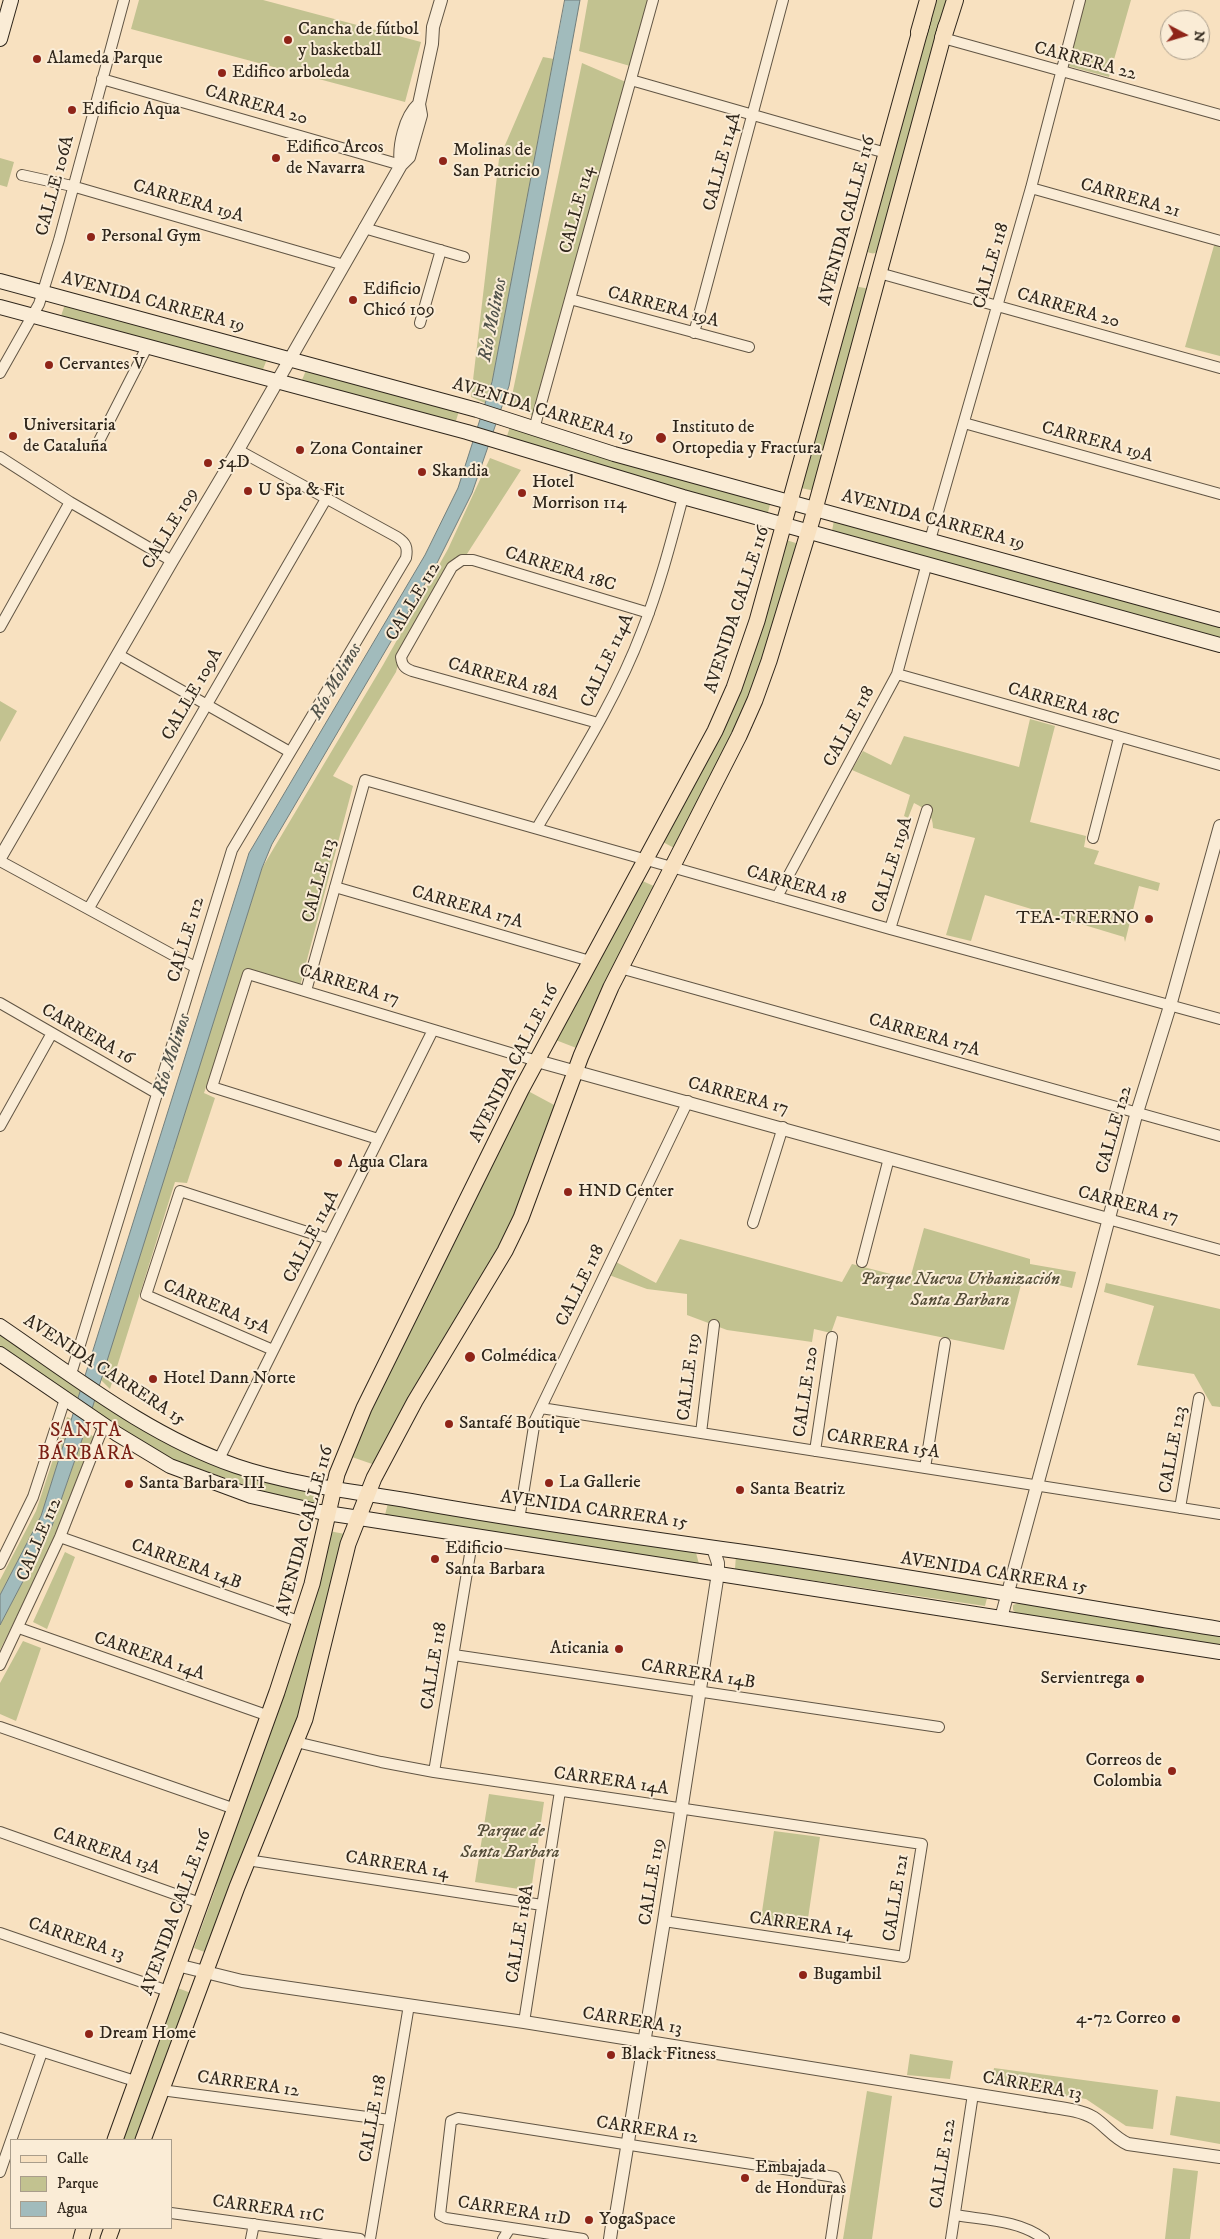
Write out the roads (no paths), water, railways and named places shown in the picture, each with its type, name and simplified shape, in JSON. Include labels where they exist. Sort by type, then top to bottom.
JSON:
[{"type":"highway","points":[[920,32],[929,0]]},
{"type":"highway","points":[[943,38],[953,0]]},
{"type":"main road","points":[[0,39],[11,0]]},
{"type":"main road","name":"AVENIDA CALLE 116","points":[[114,2139],[269,1716],[301,1622],[317,1564],[339,1468],[377,1379],[537,1061],[715,731],[734,688],[757,621],[792,502],[920,32]]},
{"type":"main road","points":[[143,2139],[247,1860],[296,1742],[311,1700],[348,1544],[368,1494],[380,1467],[420,1393],[505,1251],[521,1218],[576,1072],[620,968],[755,700],[815,508],[943,38]]},
{"type":"main road","points":[[875,193],[862,269],[865,273],[879,273]]},
{"type":"main road","name":"AVENIDA CARRERA 19","points":[[0,281],[477,410],[614,454],[1220,620]]},
{"type":"main road","points":[[0,307],[474,434],[683,497],[1220,645]]},
{"type":"main road","name":"AVENIDA CARRERA 15","points":[[0,1326],[107,1399],[174,1439],[219,1459],[272,1477],[519,1520],[713,1548],[1220,1629]]},
{"type":"main road","points":[[0,1354],[153,1456],[186,1473],[251,1496],[358,1518],[1220,1652]]},
{"type":"street","name":"CALLE 106A","points":[[0,373],[33,315],[42,293],[59,240],[72,186],[124,0]]},
{"type":"street","name":"CALLE 109","points":[[0,860],[291,359],[400,165],[409,157],[421,115],[419,104],[432,44],[433,27],[441,0]]},
{"type":"street","name":"CALLE 109","points":[[432,44],[441,29],[450,0]]},
{"type":"street","name":"CALLE 114","points":[[534,429],[653,0]]},
{"type":"street","name":"CALLE 114A","points":[[694,333],[783,0]]},
{"type":"street","name":"CALLE 118","points":[[930,540],[1031,188],[1080,0]]},
{"type":"street","name":"CARRERA 22","points":[[943,38],[1062,73],[1220,115]]},
{"type":"street","name":"CARRERA 20","points":[[102,79],[400,165]]},
{"type":"street","points":[[631,80],[886,153]]},
{"type":"street","name":"CARRERA 19A","points":[[22,175],[72,186],[344,265]]},
{"type":"street","name":"CARRERA 21","points":[[1031,188],[1220,241]]},
{"type":"street","points":[[364,228],[464,257]]},
{"type":"street","points":[[420,323],[441,250]]},
{"type":"street","name":"CARRERA 20","points":[[879,273],[1220,368]]},
{"type":"street","name":"CARRERA 19A","points":[[570,299],[748,347]]},
{"type":"street","points":[[99,441],[148,346]]},
{"type":"street","name":"CARRERA 19A","points":[[964,424],[1220,494]]},
{"type":"street","points":[[238,450],[326,499]]},
{"type":"street","points":[[0,457],[70,502],[172,561]]},
{"type":"street","name":"CALLE 114A","points":[[537,828],[598,723],[630,659],[649,613],[683,497]]},
{"type":"street","name":"CALLE 112","points":[[76,1378],[158,1094],[232,850],[401,570],[406,558],[408,549],[404,542],[326,499]]},
{"type":"street","name":"CALLE 109A","points":[[89,908],[326,499]]},
{"type":"street","points":[[0,627],[70,502]]},
{"type":"street","name":"CALLE 112","points":[[401,664],[404,651],[452,567],[462,560]]},
{"type":"street","name":"CARRERA 18C","points":[[462,560],[473,560],[649,613]]},
{"type":"street","name":"CALLE 118","points":[[777,897],[897,674],[927,563]]},
{"type":"street","points":[[118,655],[290,752]]},
{"type":"street","name":"CARRERA 18A","points":[[401,664],[412,671],[598,723]]},
{"type":"street","name":"CARRERA 18C","points":[[897,674],[1220,765]]},
{"type":"street","points":[[1093,838],[1119,738]]},
{"type":"street","name":"CARRERA 18","points":[[365,780],[890,929],[1220,1019]]},
{"type":"street","name":"CALLE 113","points":[[306,991],[365,780]]},
{"type":"street","name":"CALLE 119A","points":[[890,929],[927,810]]},
{"type":"street","name":"CALLE 122","points":[[1001,1618],[1136,1113],[1170,1006],[1220,826]]},
{"type":"street","points":[[0,860],[196,967]]},
{"type":"street","name":"CARRERA 17A","points":[[335,887],[590,961]]},
{"type":"street","name":"CARRERA 17A","points":[[620,968],[1220,1136]]},
{"type":"street","name":"CARRERA 17","points":[[378,1139],[212,1087],[248,974],[537,1061],[783,1127],[1220,1250]]},
{"type":"street","name":"CARRERA 16","points":[[0,1003],[158,1094]]},
{"type":"street","name":"CALLE 114A","points":[[219,1459],[433,1030]]},
{"type":"street","points":[[0,1126],[52,1033]]},
{"type":"street","name":"CALLE 118","points":[[519,1520],[532,1430],[540,1408],[688,1101]]},
{"type":"street","points":[[752,1223],[783,1127]]},
{"type":"street","points":[[862,1262],[889,1158]]},
{"type":"street","name":"CARRERA 15A","points":[[273,1350],[146,1295],[180,1191],[329,1239]]},
{"type":"street","name":"CALLE 119","points":[[701,1433],[714,1325]]},
{"type":"street","name":"CALLE 120","points":[[815,1451],[832,1337]]},
{"type":"street","points":[[925,1468],[945,1343]]},
{"type":"street","name":"CALLE 123","points":[[1180,1508],[1199,1398]]},
{"type":"street","name":"CALLE 112","points":[[0,1564],[33,1497],[70,1401]]},
{"type":"street","name":"CARRERA 15A","points":[[540,1408],[1220,1514]]},
{"type":"street","name":"CALLE 112","points":[[0,1665],[60,1537],[102,1423]]},
{"type":"street","name":"CALLE 118","points":[[434,1772],[473,1536]]},
{"type":"street","name":"CARRERA 14B","points":[[60,1537],[301,1622]]},
{"type":"street","name":"CALLE 119","points":[[615,2239],[618,2226],[616,2221],[718,1573],[718,1563],[713,1548]]},
{"type":"street","name":"CARRERA 14A","points":[[19,1628],[269,1716]]},
{"type":"street","name":"CARRERA 14B","points":[[454,1655],[938,1727]]},
{"type":"street","points":[[0,1728],[235,1809]]},
{"type":"street","name":"CARRERA 14A","points":[[296,1742],[434,1772],[922,1844]]},
{"type":"street","name":"CALLE 118A","points":[[524,2022],[560,1791]]},
{"type":"street","name":"CARRERA 13A","points":[[0,1832],[200,1903]]},
{"type":"street","name":"CALLE 121","points":[[904,1956],[922,1844]]},
{"type":"street","name":"CARRERA 14","points":[[247,1860],[542,1905]]},
{"type":"street","name":"CARRERA 14","points":[[664,1922],[904,1956]]},
{"type":"street","name":"CARRERA 13","points":[[0,1933],[168,1991]]},
{"type":"street","name":"CARRERA 13","points":[[178,1965],[251,1982],[524,2022],[973,2094],[1084,2114],[1093,2118],[1116,2138],[1128,2144],[1220,2157]]},
{"type":"street","name":"CALLE 118","points":[[370,2239],[409,2005]]},
{"type":"street","points":[[0,2038],[135,2081]]},
{"type":"street","points":[[12,2139],[42,2052]]},
{"type":"street","name":"CARRERA 12","points":[[161,2090],[390,2120]]},
{"type":"street","name":"CALLE 122","points":[[950,2239],[973,2094]]},
{"type":"street","name":"CARRERA 12","points":[[440,2215],[451,2121],[458,2118],[835,2177],[838,2180],[839,2186],[831,2239]]},
{"type":"street","points":[[0,2172],[10,2143]]},
{"type":"street","name":"CARRERA 11C","points":[[172,2213],[360,2239]]},
{"type":"street","name":"CARRERA 11D","points":[[440,2215],[446,2218],[583,2239]]},
{"type":"street","points":[[955,2215],[1021,2226],[1033,2231],[1044,2239]]},
{"type":"street","name":"CALLE 119","points":[[610,2239],[612,2225],[616,2221]]},
{"type":"street","points":[[251,2239],[254,2224]]},
{"type":"street","points":[[503,2239],[510,2228]]},
{"type":"water","points":[[565,0],[580,0],[509,386],[472,493],[437,563],[272,844],[262,868],[85,1431],[52,1526],[0,1625],[0,1595],[41,1516],[249,853],[425,555],[458,488],[492,382]]},
{"type":"place","name":"Cancha de fútbol y basketball","points":[[288,40]]},
{"type":"place","name":"Alameda Parque","points":[[37,59]]},
{"type":"place","name":"Edifico arboleda","points":[[222,73]]},
{"type":"place","name":"Edificio Aqua","points":[[72,110]]},
{"type":"place","name":"Edifico Arcos de Navarra","points":[[276,158]]},
{"type":"place","name":"Molinas de San Patricio","points":[[443,161]]},
{"type":"place","name":"Personal Gym","points":[[91,237]]},
{"type":"place","name":"Edificio Chicó 109","points":[[353,300]]},
{"type":"place","name":"Cervantes V","points":[[49,365]]},
{"type":"place","name":"Universitaria de Cataluña","points":[[13,436]]},
{"type":"place","name":"Instituto de Ortopedia y Fractura","points":[[661,438]]},
{"type":"place","name":"Zona Container","points":[[300,450]]},
{"type":"place","name":"54D","points":[[208,463]]},
{"type":"place","name":"Skandia","points":[[422,472]]},
{"type":"place","name":"U Spa & Fit","points":[[248,491]]},
{"type":"place","name":"Hotel Morrison 114","points":[[522,493]]},
{"type":"place","name":"TEA-TRERNO","points":[[1149,919]]},
{"type":"place","name":"Agua Clara","points":[[338,1163]]},
{"type":"place","name":"HND Center","points":[[568,1192]]},
{"type":"place","name":"Colmédica","points":[[470,1357]]},
{"type":"place","name":"Hotel Dann Norte","points":[[153,1379]]},
{"type":"place","name":"Santafé Boutique","points":[[449,1424]]},
{"type":"place","name":"La Gallerie","points":[[549,1483]]},
{"type":"place","name":"Santa Barbara III","points":[[129,1484]]},
{"type":"place","name":"Santa Beatriz","points":[[740,1490]]},
{"type":"place","name":"Edificio Santa Barbara","points":[[435,1559]]},
{"type":"place","name":"Aticania","points":[[619,1649]]},
{"type":"place","name":"Servientrega","points":[[1140,1679]]},
{"type":"place","name":"Correos de Colombia","points":[[1172,1771]]},
{"type":"place","name":"Bugambil","points":[[803,1975]]},
{"type":"place","name":"4-72 Correo","points":[[1176,2019]]},
{"type":"place","name":"Dream Home","points":[[89,2034]]},
{"type":"place","name":"Black Fitness","points":[[611,2055]]},
{"type":"place","name":"Embajada de Honduras","points":[[745,2178]]},
{"type":"place","name":"YogaSpace","points":[[589,2220]]},
{"type":"district","name":"SANTA BÁRBARA","points":[[86,1444]]},
{"type":"water label","name":"Río Molinos","points":[[494,320]]},
{"type":"water label","name":"Río Molinos","points":[[337,682]]},
{"type":"water label","name":"Río Molinos","points":[[173,1055]]},
{"type":"park label","name":"Parque Nueva Urbanización Santa Barbara","points":[[960,1290]]},
{"type":"park label","name":"Parque de Santa Barbara","points":[[510,1842]]}]
